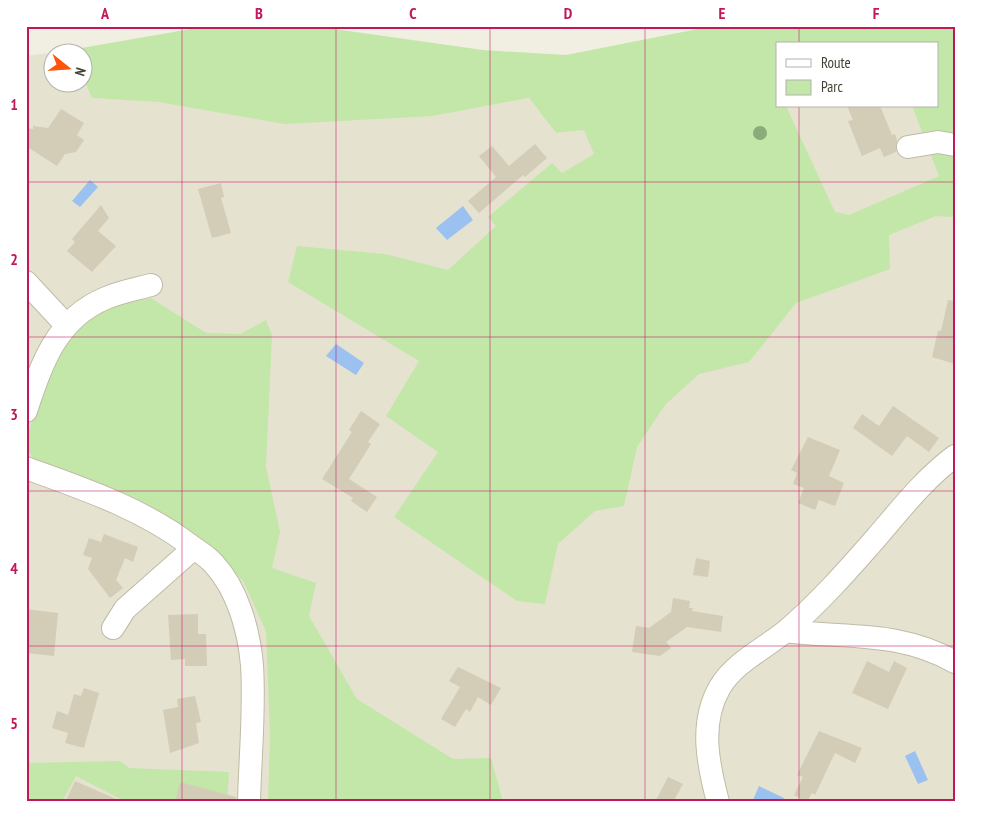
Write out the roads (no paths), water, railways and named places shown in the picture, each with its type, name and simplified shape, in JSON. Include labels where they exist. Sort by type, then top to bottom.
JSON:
[{"type":"street","points":[[908,147],[938,142],[955,145]]},
{"type":"street","points":[[26,282],[66,325]]},
{"type":"street","points":[[26,411],[43,361],[66,325],[76,315],[96,302],[151,285]]},
{"type":"street","points":[[718,802],[707,751],[708,722],[716,696],[730,674],[786,631],[875,539],[928,478],[955,456]]},
{"type":"street","points":[[26,468],[114,500],[153,520],[214,564],[229,584],[247,634],[253,681],[249,802]]},
{"type":"street","points":[[113,628],[125,609],[194,548]]},
{"type":"street","points":[[786,631],[893,638],[930,650],[955,662]]},
{"type":"water","points":[[90,180],[98,187],[80,207],[72,201]]},
{"type":"water","points":[[463,206],[473,220],[447,240],[436,228]]},
{"type":"water","points":[[336,344],[364,363],[356,375],[326,356]]},
{"type":"water","points":[[915,751],[928,780],[918,784],[905,756]]},
{"type":"water","points":[[759,786],[784,798],[782,802],[753,800]]}]
